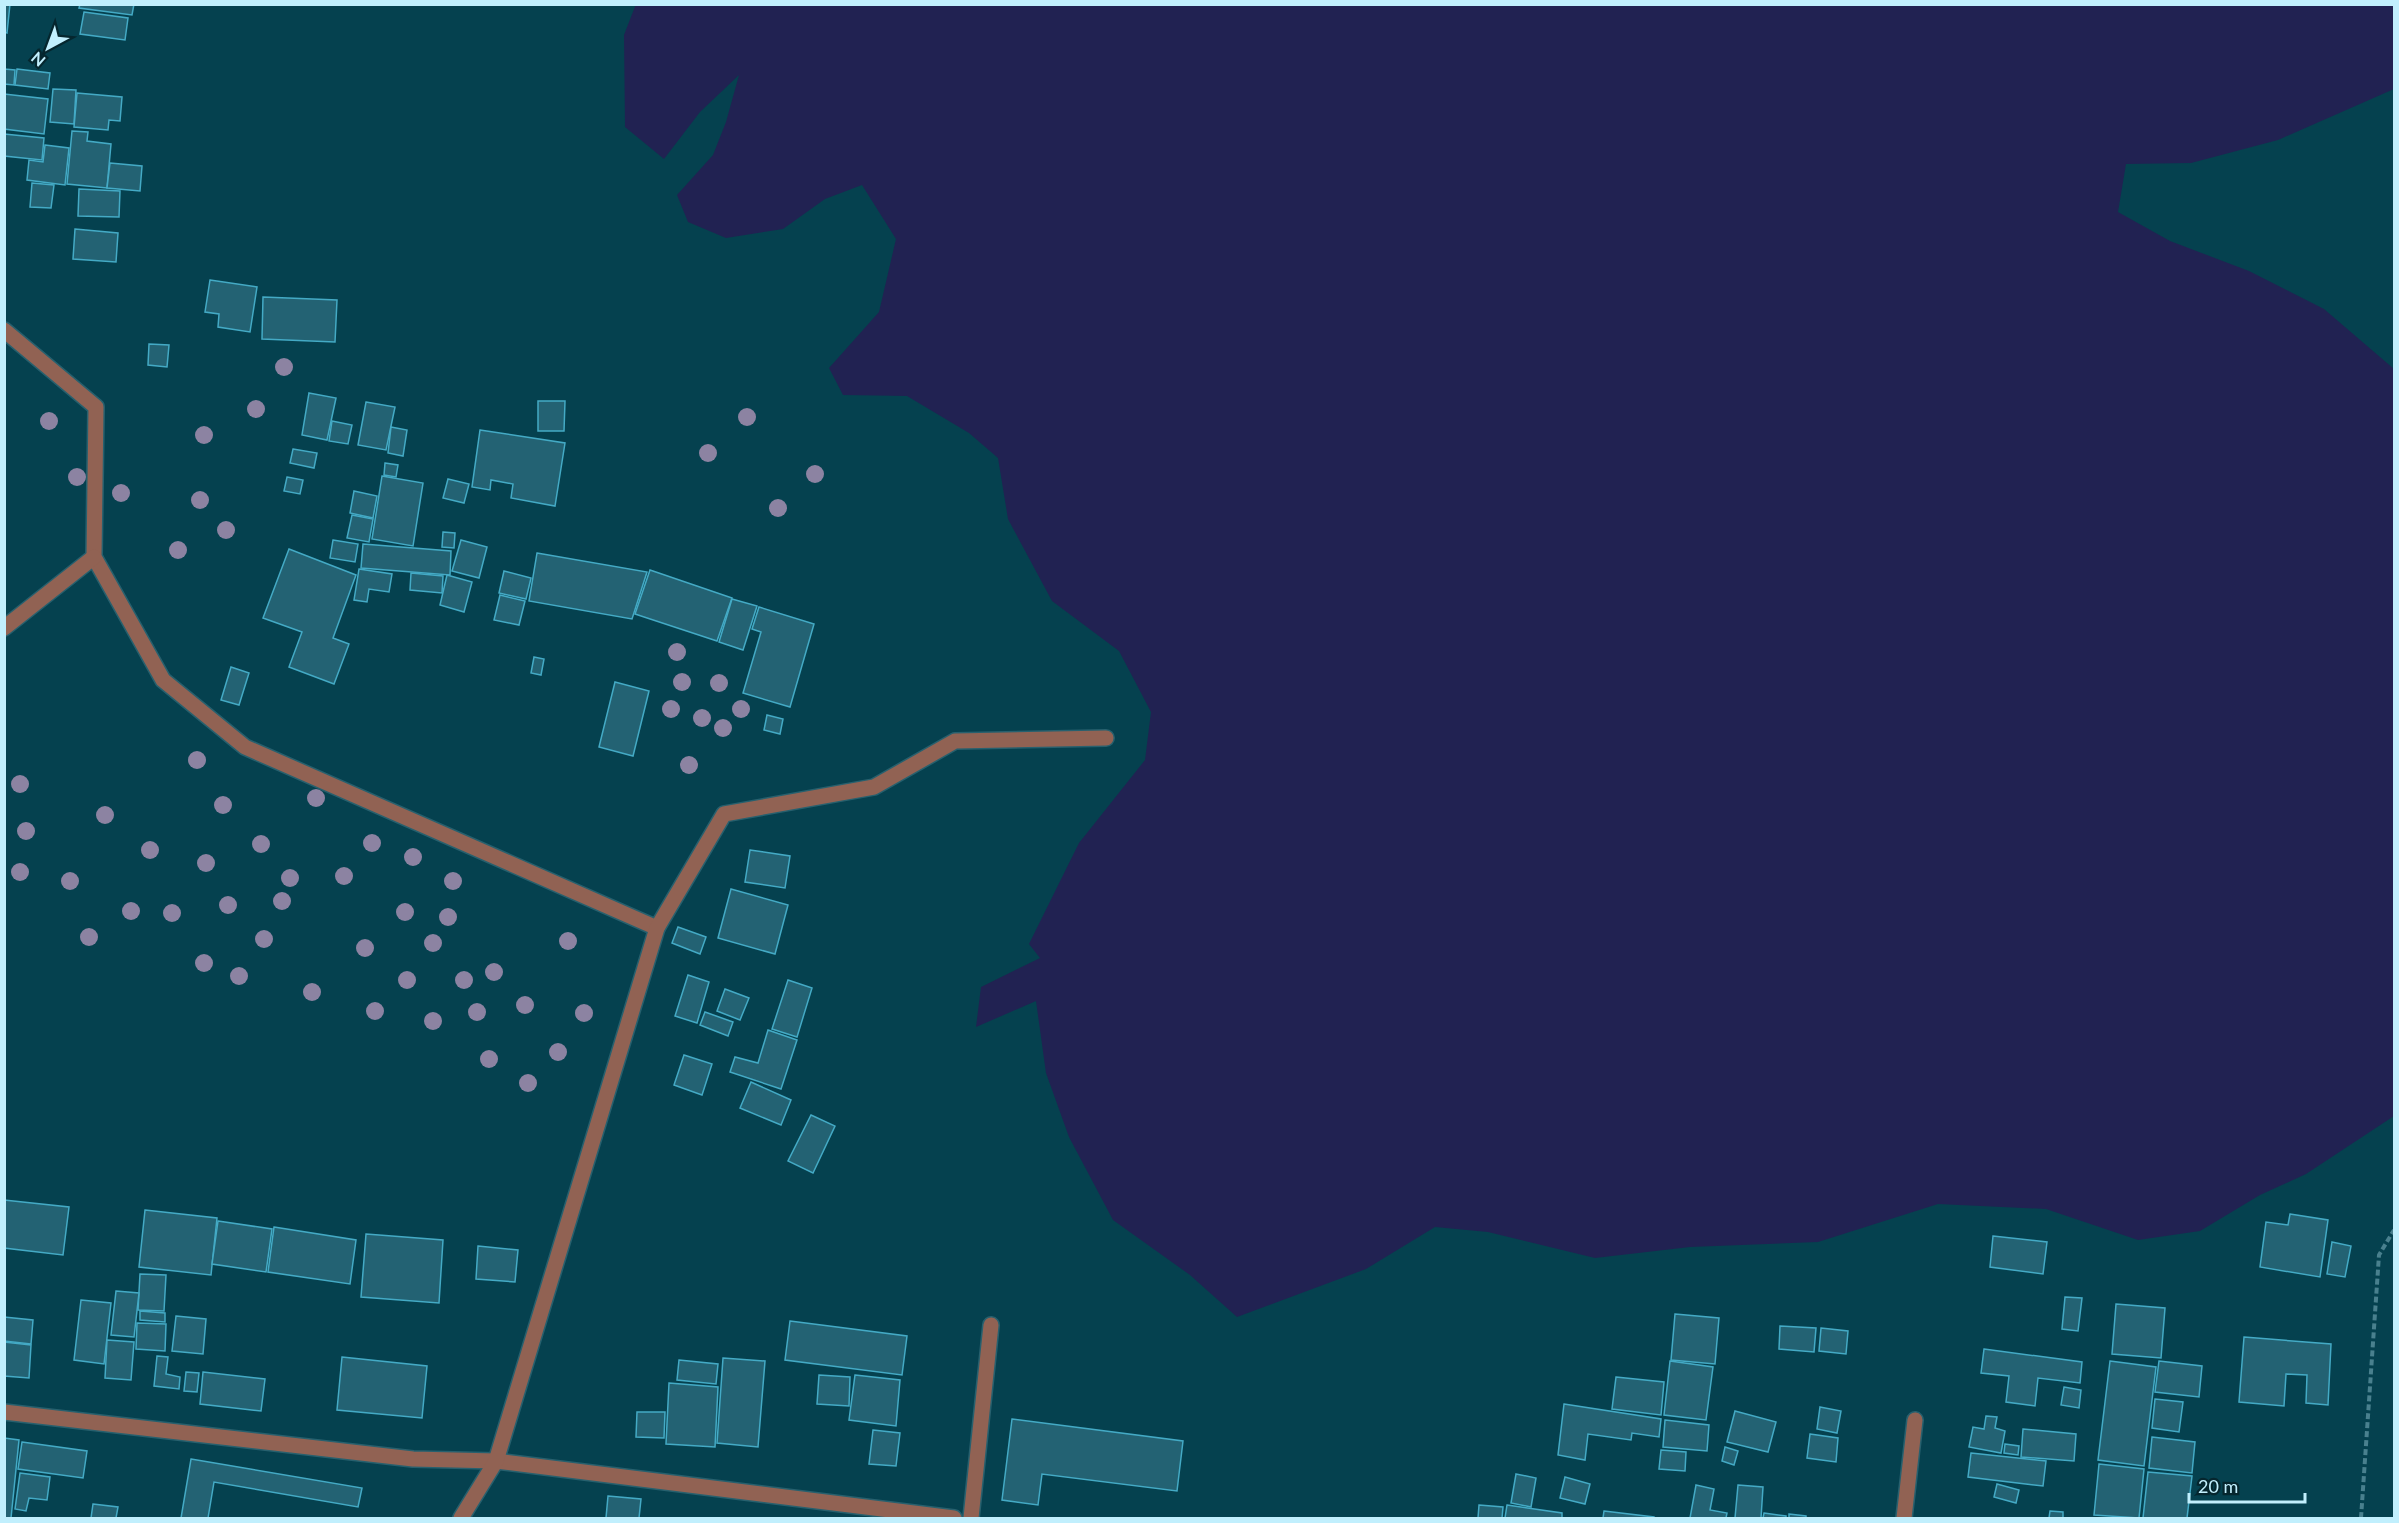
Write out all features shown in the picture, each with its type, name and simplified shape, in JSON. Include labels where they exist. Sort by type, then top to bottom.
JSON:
[{"type":"street","points":[[4,330],[96,407],[94,557],[163,680],[245,747],[657,928]]},
{"type":"street","points":[[4,628],[94,557]]},
{"type":"street","points":[[461,1518],[496,1461],[657,928],[724,814],[874,787],[955,741],[1106,738]]},
{"type":"street","points":[[971,1518],[992,1325]]},
{"type":"street","points":[[4,1412],[413,1459],[496,1461],[954,1518]]},
{"type":"street","points":[[1904,1518],[1915,1420]]},
{"type":"path","points":[[2361,1518],[2379,1255],[2394,1230]]},
{"type":"shaded area","points":[[636,4],[2394,5],[2394,89],[2278,140],[2191,163],[2126,164],[2118,212],[2170,241],[2249,271],[2324,309],[2394,369],[2394,1116],[2306,1174],[2260,1195],[2200,1231],[2138,1240],[2046,1209],[1938,1204],[1818,1242],[1690,1247],[1595,1258],[1488,1232],[1435,1227],[1366,1269],[1237,1317],[1190,1275],[1113,1220],[1069,1137],[1046,1073],[1036,1001],[976,1027],[981,987],[1040,958],[1029,944],[1079,843],[1145,760],[1151,712],[1119,651],[1052,601],[1008,519],[998,458],[969,433],[907,396],[843,395],[829,368],[879,312],[896,239],[862,185],[825,199],[783,229],[726,238],[688,222],[677,195],[713,155],[726,122],[739,75],[700,112],[664,159],[625,127],[624,35]]},
{"type":"building","points":[[4,4],[10,4],[7,33],[4,32]]},
{"type":"building","points":[[80,4],[134,4],[132,15],[79,8]]},
{"type":"building","points":[[84,12],[128,18],[125,40],[80,34]]},
{"type":"building","points":[[4,69],[15,70],[14,85],[4,84]]},
{"type":"building","points":[[17,69],[50,73],[48,89],[15,85]]},
{"type":"building","points":[[53,89],[76,90],[74,124],[50,122]]},
{"type":"building","points":[[77,93],[122,97],[120,121],[109,120],[108,130],[74,127]]},
{"type":"building","points":[[4,94],[48,99],[44,134],[4,129]]},
{"type":"building","points":[[72,131],[88,132],[87,141],[111,144],[107,188],[67,184]]},
{"type":"building","points":[[4,134],[44,138],[42,160],[4,156]]},
{"type":"building","points":[[45,145],[69,148],[65,185],[27,180],[29,160],[43,162]]},
{"type":"building","points":[[110,163],[142,166],[140,191],[107,188]]},
{"type":"building","points":[[32,183],[54,185],[51,208],[30,207]]},
{"type":"building","points":[[79,189],[120,191],[119,217],[78,216]]},
{"type":"building","points":[[75,229],[118,233],[116,262],[73,259]]},
{"type":"building","points":[[210,280],[257,287],[250,332],[218,327],[219,314],[205,312]]},
{"type":"building","points":[[263,297],[337,300],[335,342],[262,339]]},
{"type":"building","points":[[149,344],[169,345],[167,367],[148,365]]},
{"type":"building","points":[[309,393],[336,398],[327,440],[302,435]]},
{"type":"building","points":[[538,401],[565,401],[564,431],[538,431]]},
{"type":"building","points":[[366,402],[395,407],[386,450],[358,445]]},
{"type":"building","points":[[332,421],[352,425],[348,444],[329,441]]},
{"type":"building","points":[[391,427],[407,430],[403,456],[388,453]]},
{"type":"building","points":[[480,430],[565,443],[555,506],[511,498],[513,484],[491,480],[490,490],[472,487]]},
{"type":"building","points":[[293,449],[317,453],[314,468],[290,463]]},
{"type":"building","points":[[385,463],[398,465],[396,477],[384,475]]},
{"type":"building","points":[[382,476],[423,483],[413,546],[372,539]]},
{"type":"building","points":[[287,477],[303,480],[300,494],[284,491]]},
{"type":"building","points":[[448,479],[469,484],[464,503],[443,498]]},
{"type":"building","points":[[354,491],[377,496],[373,518],[350,513]]},
{"type":"building","points":[[352,515],[373,519],[369,542],[347,538]]},
{"type":"building","points":[[443,532],[455,533],[454,548],[442,547]]},
{"type":"building","points":[[333,540],[358,544],[355,562],[330,558]]},
{"type":"building","points":[[461,540],[487,547],[479,578],[452,571]]},
{"type":"building","points":[[363,544],[451,551],[450,575],[361,568]]},
{"type":"building","points":[[289,549],[356,575],[333,638],[349,644],[334,684],[289,667],[302,632],[263,618]]},
{"type":"building","points":[[537,553],[647,572],[632,619],[529,601]]},
{"type":"building","points":[[359,569],[392,574],[389,592],[369,589],[367,602],[354,600]]},
{"type":"building","points":[[650,570],[732,598],[717,641],[635,614]]},
{"type":"building","points":[[504,571],[531,578],[526,599],[499,593]]},
{"type":"building","points":[[411,573],[443,576],[442,593],[410,590]]},
{"type":"building","points":[[447,575],[472,582],[464,612],[440,605]]},
{"type":"building","points":[[500,595],[525,601],[519,625],[494,620]]},
{"type":"building","points":[[732,599],[757,606],[743,650],[719,642]]},
{"type":"building","points":[[759,607],[814,624],[790,707],[743,693],[761,632],[752,629]]},
{"type":"building","points":[[534,657],[544,659],[541,675],[531,673]]},
{"type":"building","points":[[231,667],[249,673],[239,705],[221,700]]},
{"type":"building","points":[[615,682],[649,691],[633,756],[599,747]]},
{"type":"building","points":[[767,715],[783,719],[780,734],[764,730]]},
{"type":"building","points":[[750,850],[790,856],[785,888],[745,882]]},
{"type":"building","points":[[731,889],[788,905],[775,954],[718,938]]},
{"type":"building","points":[[678,927],[706,937],[700,954],[672,943]]},
{"type":"building","points":[[688,975],[709,982],[697,1023],[675,1016]]},
{"type":"building","points":[[788,980],[812,988],[797,1037],[772,1029]]},
{"type":"building","points":[[725,989],[749,998],[740,1020],[717,1011]]},
{"type":"building","points":[[705,1012],[733,1022],[728,1036],[700,1025]]},
{"type":"building","points":[[768,1030],[797,1040],[781,1089],[730,1072],[735,1057],[758,1063]]},
{"type":"building","points":[[684,1055],[712,1064],[702,1095],[674,1085]]},
{"type":"building","points":[[751,1082],[791,1100],[781,1125],[740,1108]]},
{"type":"building","points":[[811,1115],[835,1126],[813,1173],[788,1161]]},
{"type":"building","points":[[4,1200],[69,1207],[63,1255],[4,1248]]},
{"type":"building","points":[[145,1210],[217,1218],[211,1275],[139,1267]]},
{"type":"building","points":[[2290,1214],[2328,1220],[2320,1277],[2260,1267],[2266,1222],[2288,1225]]},
{"type":"building","points":[[218,1221],[272,1229],[266,1272],[212,1264]]},
{"type":"building","points":[[274,1227],[356,1240],[350,1284],[268,1272]]},
{"type":"building","points":[[366,1234],[443,1240],[439,1303],[361,1297]]},
{"type":"building","points":[[1993,1236],[2047,1242],[2043,1274],[1990,1267]]},
{"type":"building","points":[[2332,1242],[2351,1246],[2345,1277],[2327,1274]]},
{"type":"building","points":[[478,1246],[518,1250],[515,1282],[476,1279]]},
{"type":"building","points":[[140,1274],[166,1275],[164,1311],[138,1310]]},
{"type":"building","points":[[116,1291],[139,1293],[134,1337],[111,1335]]},
{"type":"building","points":[[2065,1297],[2082,1298],[2078,1331],[2062,1329]]},
{"type":"building","points":[[81,1300],[111,1303],[104,1364],[74,1360]]},
{"type":"building","points":[[2116,1304],[2165,1308],[2161,1358],[2112,1354]]},
{"type":"building","points":[[140,1311],[165,1313],[165,1322],[140,1320]]},
{"type":"building","points":[[1675,1314],[1719,1318],[1715,1364],[1671,1360]]},
{"type":"building","points":[[176,1316],[206,1319],[203,1354],[172,1351]]},
{"type":"building","points":[[4,1317],[33,1320],[31,1344],[4,1341]]},
{"type":"building","points":[[790,1321],[907,1336],[902,1375],[785,1360]]},
{"type":"building","points":[[137,1323],[166,1324],[165,1351],[136,1349]]},
{"type":"building","points":[[1780,1326],[1816,1328],[1814,1352],[1779,1349]]},
{"type":"building","points":[[1821,1328],[1848,1331],[1846,1354],[1819,1351]]},
{"type":"building","points":[[2244,1337],[2331,1344],[2328,1405],[2306,1403],[2307,1375],[2286,1374],[2284,1406],[2239,1402]]},
{"type":"building","points":[[107,1340],[134,1342],[131,1380],[105,1378]]},
{"type":"building","points":[[4,1342],[31,1345],[29,1378],[4,1376]]},
{"type":"building","points":[[1984,1349],[2082,1362],[2080,1383],[2038,1378],[2035,1406],[2006,1402],[2009,1376],[1981,1373]]},
{"type":"building","points":[[157,1356],[168,1357],[166,1374],[180,1377],[179,1389],[154,1386]]},
{"type":"building","points":[[342,1357],[427,1366],[422,1418],[337,1410]]},
{"type":"building","points":[[723,1358],[765,1361],[758,1447],[717,1443]]},
{"type":"building","points":[[679,1360],[718,1364],[716,1384],[677,1380]]},
{"type":"building","points":[[1670,1361],[1713,1367],[1706,1420],[1664,1415]]},
{"type":"building","points":[[2110,1361],[2156,1367],[2144,1466],[2098,1460]]},
{"type":"building","points":[[2159,1361],[2202,1366],[2199,1397],[2155,1392]]},
{"type":"building","points":[[186,1372],[199,1373],[197,1392],[184,1391]]},
{"type":"building","points":[[203,1372],[265,1379],[261,1411],[200,1404]]},
{"type":"building","points":[[819,1375],[850,1377],[849,1406],[817,1404]]},
{"type":"building","points":[[855,1375],[900,1380],[896,1426],[849,1420]]},
{"type":"building","points":[[1616,1377],[1664,1382],[1661,1415],[1612,1409]]},
{"type":"building","points":[[669,1383],[718,1387],[715,1447],[666,1444]]},
{"type":"building","points":[[2064,1387],[2081,1390],[2079,1408],[2061,1405]]},
{"type":"building","points":[[2155,1399],[2183,1402],[2179,1432],[2152,1428]]},
{"type":"building","points":[[1564,1404],[1661,1419],[1659,1437],[1632,1433],[1631,1440],[1588,1434],[1585,1460],[1558,1455]]},
{"type":"building","points":[[1820,1407],[1841,1411],[1837,1433],[1817,1429]]},
{"type":"building","points":[[1735,1411],[1776,1422],[1768,1452],[1727,1442]]},
{"type":"building","points":[[637,1412],[665,1412],[664,1438],[636,1437]]},
{"type":"building","points":[[1986,1416],[1997,1417],[1995,1428],[2005,1431],[2001,1453],[1969,1447],[1973,1427],[1984,1429]]},
{"type":"building","points":[[1012,1419],[1183,1441],[1177,1491],[1042,1474],[1038,1505],[1002,1500]]},
{"type":"building","points":[[1665,1420],[1709,1425],[1707,1451],[1663,1447]]},
{"type":"building","points":[[2023,1429],[2076,1434],[2074,1461],[2021,1457]]},
{"type":"building","points":[[873,1430],[900,1433],[896,1466],[869,1464]]},
{"type":"building","points":[[1810,1434],[1838,1438],[1836,1462],[1807,1458]]},
{"type":"building","points":[[2152,1437],[2195,1442],[2192,1473],[2149,1468]]},
{"type":"building","points":[[4,1438],[19,1440],[11,1518],[4,1518]]},
{"type":"building","points":[[22,1442],[87,1451],[83,1478],[18,1469]]},
{"type":"building","points":[[2005,1444],[2019,1446],[2018,1455],[2004,1453]]},
{"type":"building","points":[[1725,1447],[1738,1451],[1734,1465],[1722,1461]]},
{"type":"building","points":[[1661,1450],[1686,1452],[1685,1471],[1659,1469]]},
{"type":"building","points":[[1971,1453],[2046,1461],[2043,1486],[1968,1477]]},
{"type":"building","points":[[191,1459],[362,1488],[358,1507],[214,1482],[208,1518],[181,1518]]},
{"type":"building","points":[[2099,1464],[2144,1469],[2139,1518],[2094,1515]]},
{"type":"building","points":[[2148,1472],[2192,1476],[2187,1518],[2143,1518]]},
{"type":"building","points":[[20,1473],[50,1477],[47,1500],[29,1498],[26,1511],[15,1509]]},
{"type":"building","points":[[1516,1474],[1536,1478],[1531,1507],[1511,1503]]},
{"type":"building","points":[[1565,1477],[1590,1484],[1585,1504],[1560,1498]]},
{"type":"building","points":[[1997,1484],[2019,1490],[2016,1503],[1994,1497]]},
{"type":"building","points":[[1696,1485],[1714,1489],[1710,1510],[1727,1513],[1726,1518],[1690,1518]]},
{"type":"building","points":[[1738,1485],[1763,1487],[1761,1518],[1735,1518]]},
{"type":"building","points":[[608,1496],[641,1499],[639,1518],[606,1518]]},
{"type":"building","points":[[93,1504],[118,1507],[116,1518],[91,1518]]},
{"type":"building","points":[[1479,1505],[1503,1507],[1502,1518],[1478,1518]]},
{"type":"building","points":[[1507,1505],[1562,1513],[1562,1518],[1505,1518]]},
{"type":"building","points":[[1604,1511],[1654,1517],[1654,1518],[1603,1518]]},
{"type":"building","points":[[2050,1511],[2063,1512],[2063,1518],[2049,1518]]},
{"type":"building","points":[[1764,1513],[1786,1516],[1786,1518],[1763,1518]]},
{"type":"building","points":[[1789,1514],[1806,1516],[1806,1518],[1789,1518]]}]
